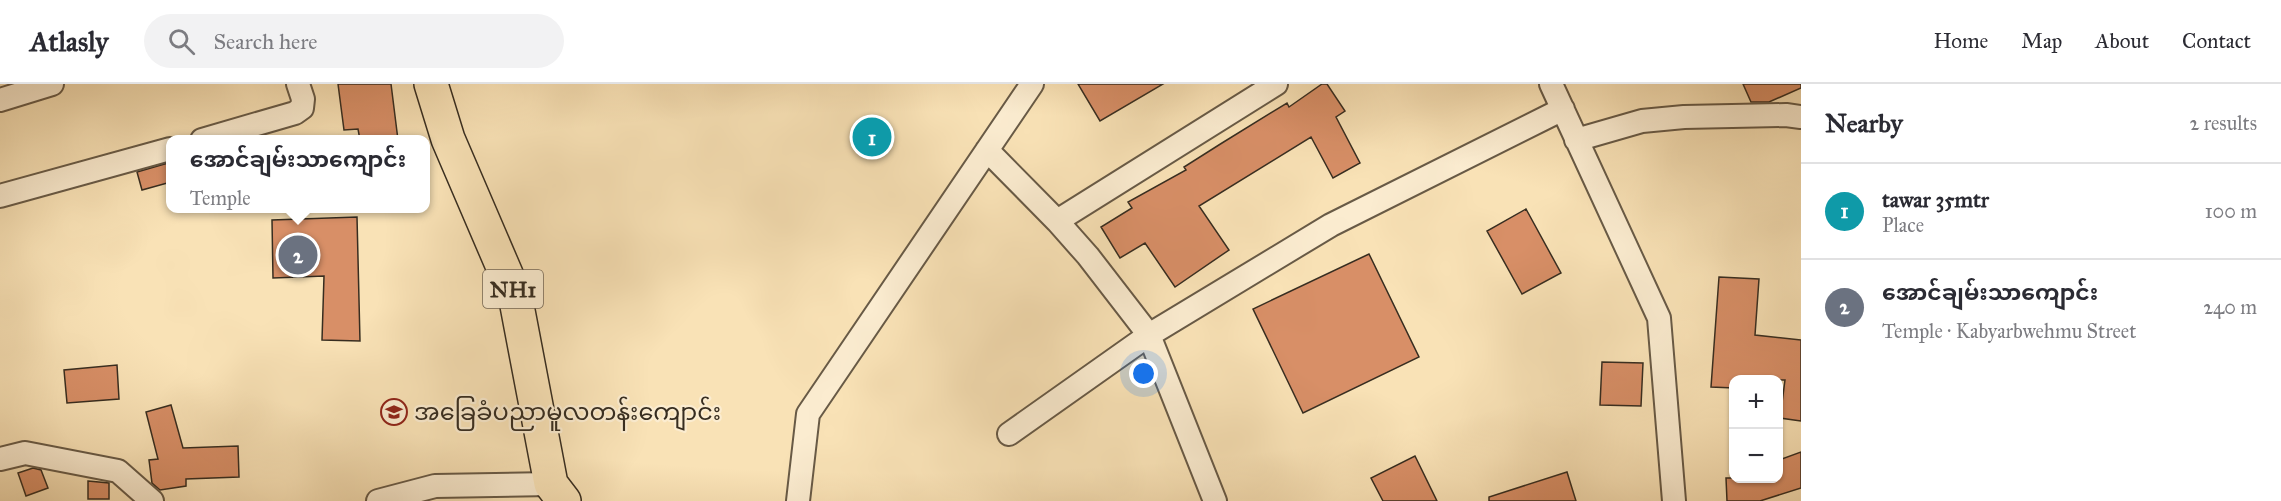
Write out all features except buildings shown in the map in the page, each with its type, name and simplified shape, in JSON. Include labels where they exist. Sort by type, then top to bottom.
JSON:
[{"type":"highway","name":"NH1","points":[[431,84],[448,139],[515,295],[558,493]]},
{"type":"street","points":[[0,100],[51,84]]},
{"type":"street","points":[[219,135],[295,113],[302,108],[303,99],[298,84]]},
{"type":"street","points":[[798,501],[808,414],[1032,84]]},
{"type":"street","points":[[1057,221],[1276,84]]},
{"type":"street","points":[[1551,84],[1659,318],[1674,501]]},
{"type":"street","points":[[1009,434],[1149,335],[1331,225],[1563,109]]},
{"type":"street","points":[[1576,140],[1642,121],[1696,117],[1786,115],[1801,117]]},
{"type":"street","points":[[0,196],[166,150]]},
{"type":"street","points":[[987,150],[1088,256],[1149,335],[1215,501]]},
{"type":"street","points":[[0,459],[25,453],[118,471],[152,501]]},
{"type":"street","points":[[378,501],[438,494],[558,493]]},
{"type":"place","name":"tawar 35mtr","points":[[872,137]]},
{"type":"place","name":"အောင်ချမ်းသာကျောင်း","points":[[298,255]]},
{"type":"place","name":"အခြေခံပညာမူလတန်းကျောင်း","points":[[394,412]]}]
